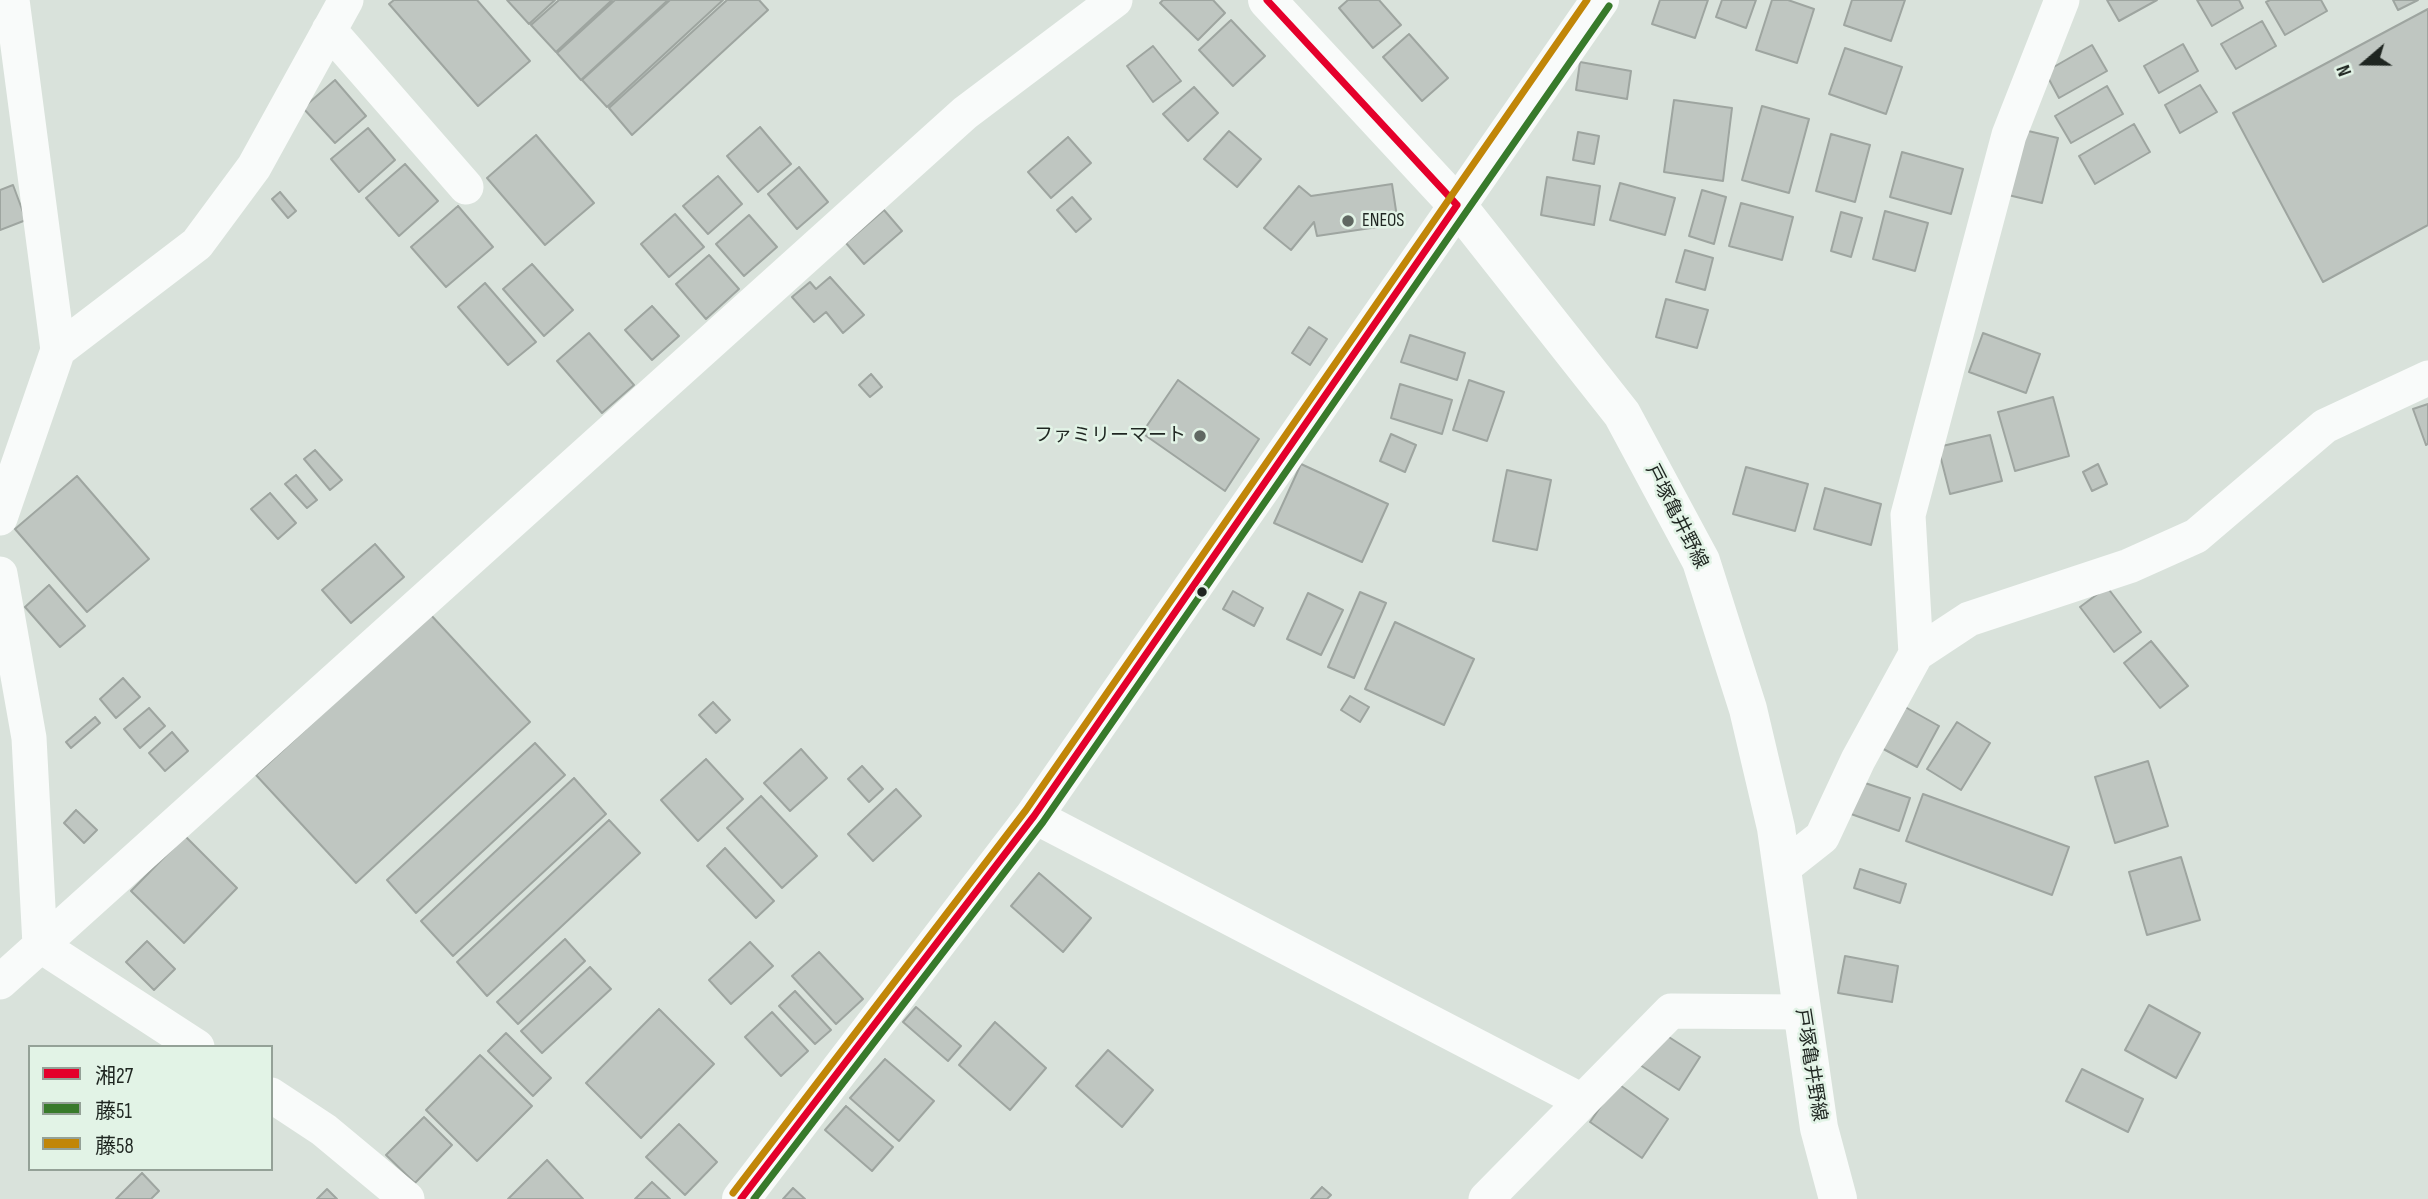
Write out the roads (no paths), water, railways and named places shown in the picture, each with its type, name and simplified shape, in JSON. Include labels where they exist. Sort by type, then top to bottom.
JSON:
[{"type":"street","points":[[0,518],[58,350],[12,0]]},
{"type":"street","points":[[58,350],[197,244],[254,167],[346,0]]},
{"type":"street","points":[[0,982],[965,113],[1115,0]]},
{"type":"street","name":"戸塚亀井野線","points":[[1267,0],[1457,205],[1622,414],[1701,561],[1748,709],[1784,867],[1819,1128],[1838,1199]]},
{"type":"street","points":[[741,1199],[1034,816],[1600,0]]},
{"type":"street","points":[[1916,654],[1908,515],[2008,135],[2062,0]]},
{"type":"street","points":[[329,30],[466,187]]},
{"type":"street","points":[[1784,867],[1822,837],[1858,760],[1916,654],[1969,619],[2129,566],[2196,536],[2325,426],[2428,378]]},
{"type":"street","points":[[0,574],[29,738],[40,944]]},
{"type":"street","points":[[1034,816],[1582,1101]]},
{"type":"street","points":[[40,944],[194,1045]]},
{"type":"street","points":[[1486,1199],[1671,1011],[1802,1012]]},
{"type":"street","points":[[273,1097],[324,1130],[407,1199]]},
{"type":"place","name":"ENEOS","points":[[1348,221]]},
{"type":"place","name":"ファミリーマート","points":[[1200,436]]}]
